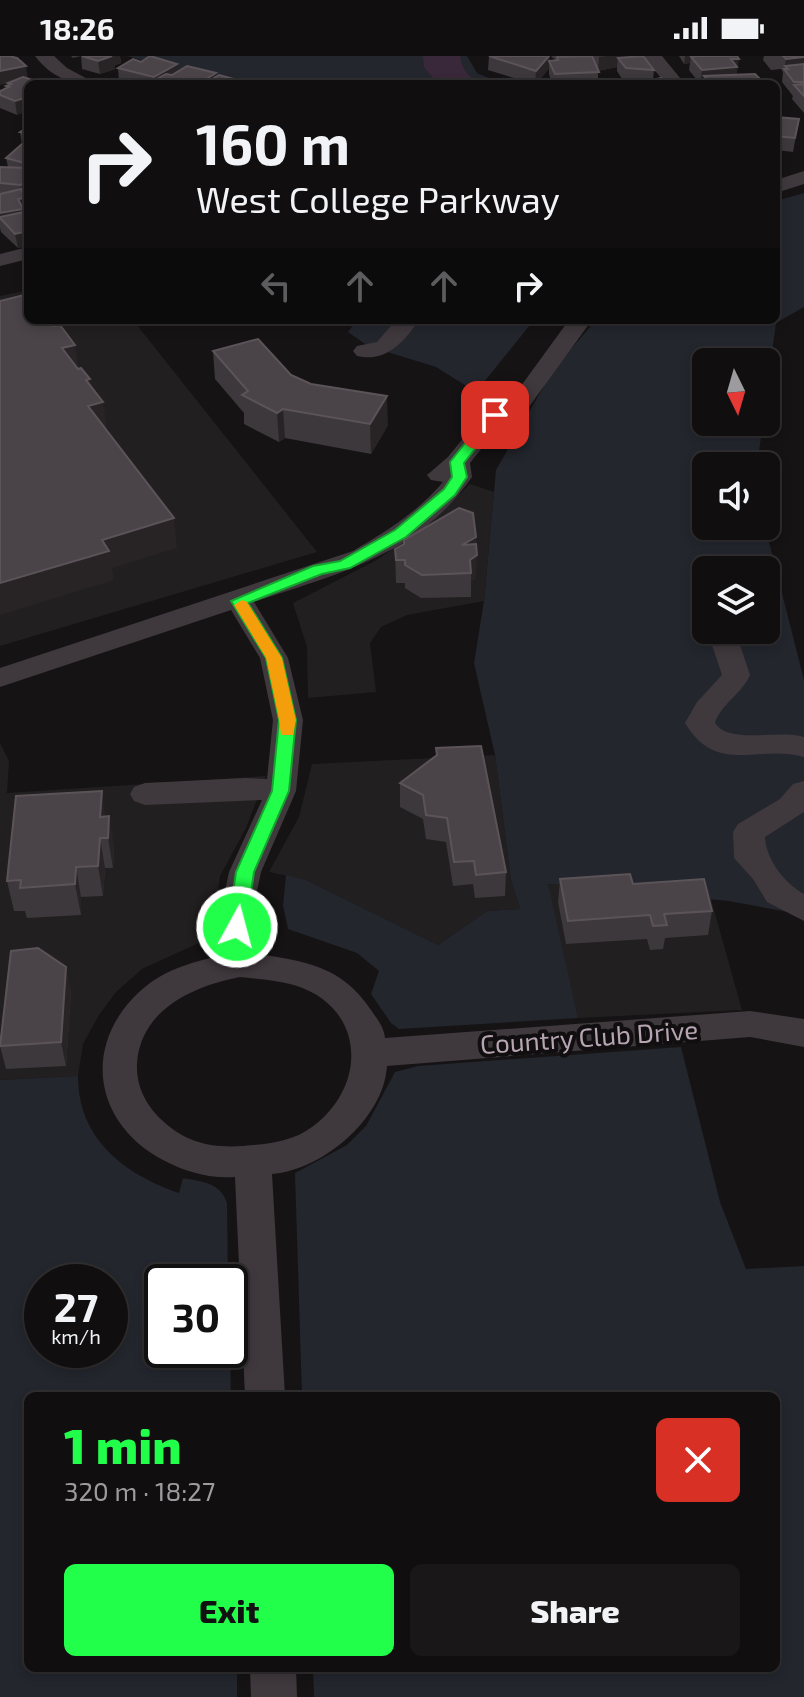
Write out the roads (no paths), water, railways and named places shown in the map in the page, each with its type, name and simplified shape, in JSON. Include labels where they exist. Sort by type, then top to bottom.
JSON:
[{"type":"street","points":[[44,56],[61,72],[79,80]]},
{"type":"street","points":[[652,56],[673,80]]},
{"type":"street","points":[[780,174],[804,166]]},
{"type":"street","points":[[780,186],[804,177]]},
{"type":"street","points":[[0,260],[24,254]]},
{"type":"street","points":[[365,351],[385,347],[405,324]]},
{"type":"street","points":[[495,415],[495,402],[555,324]]},
{"type":"street","points":[[0,678],[239,601],[318,570],[344,565],[362,557],[428,512],[450,492],[459,477],[457,462],[495,415],[518,406],[578,324]]},
{"type":"street","points":[[239,601],[274,658],[288,720],[281,791],[245,872],[237,927],[240,964]]},
{"type":"street","points":[[725,644],[730,654],[735,680],[705,709],[701,728],[709,737],[723,743],[743,745],[789,741],[804,747]]},
{"type":"street","points":[[145,794],[245,788],[281,791]]},
{"type":"street","points":[[804,791],[791,807],[749,832],[748,851],[778,894],[804,909]]},
{"type":"street","points":[[240,964],[278,966],[303,972],[331,985],[352,1004],[367,1027],[373,1053],[370,1078],[360,1103],[341,1125],[317,1144],[284,1157],[253,1163],[218,1163],[185,1155],[157,1140],[136,1120],[122,1096],[118,1070],[122,1044],[134,1020],[154,998],[179,981],[208,970],[240,964]]},
{"type":"street","name":"Country Club Drive","points":[[373,1053],[750,1024],[804,1033]]},
{"type":"street","points":[[253,1163],[265,1392]]},
{"type":"street","points":[[273,1672],[274,1697]]}]
